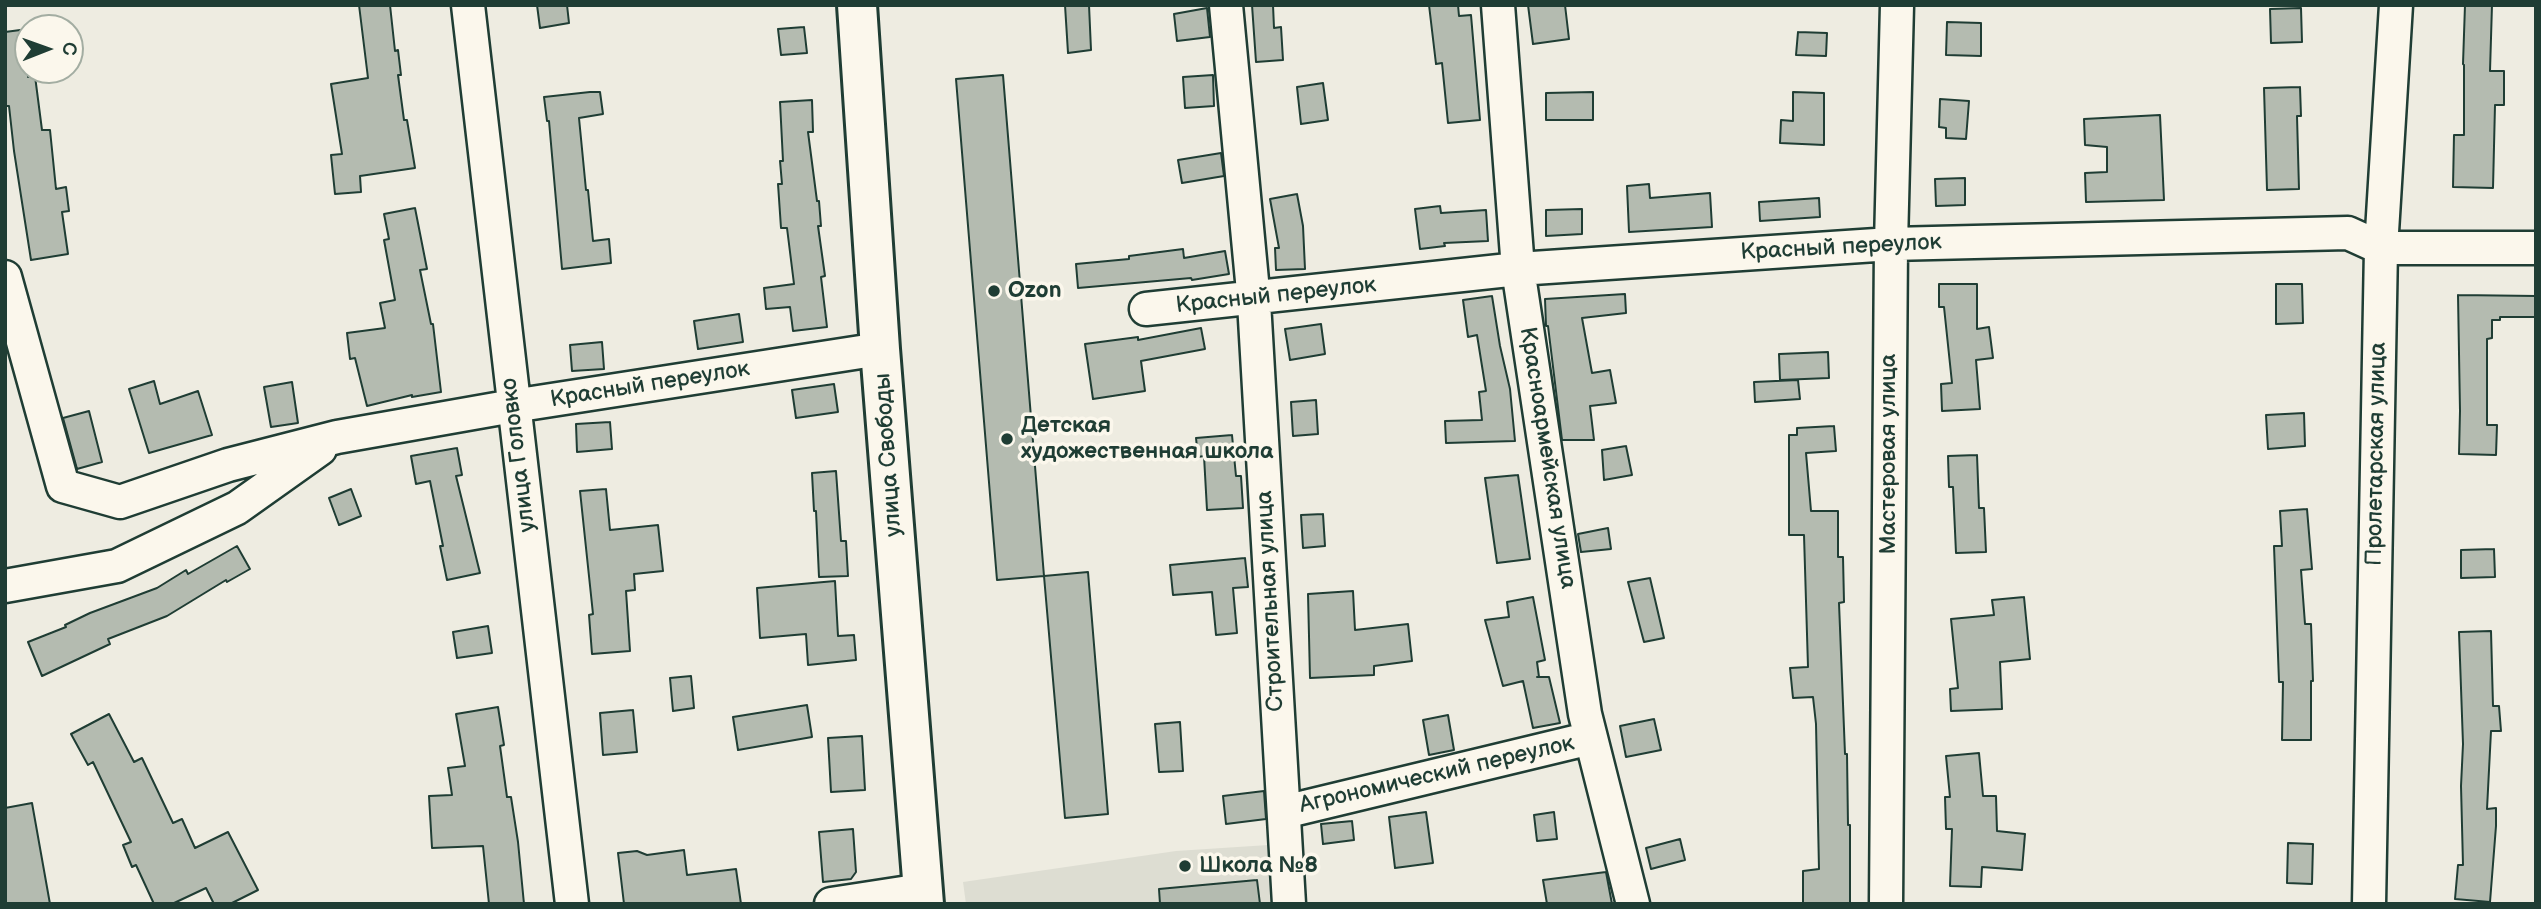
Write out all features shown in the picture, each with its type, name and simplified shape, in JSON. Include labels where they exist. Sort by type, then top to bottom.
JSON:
[{"type":"main road","name":"улица Свободы","points":[[857,5],[880,349],[923,897]]},
{"type":"street","name":"улица Головко","points":[[468,5],[572,904]]},
{"type":"street","name":"Строительная улица","points":[[1226,5],[1253,299],[1289,904]]},
{"type":"street","name":"Красноармейская улица","points":[[1498,5],[1518,269],[1583,700],[1633,904]]},
{"type":"street","name":"Мастеровая улица","points":[[1886,904],[1891,244],[1897,5]]},
{"type":"street","name":"Пролетарская улица","points":[[2370,904],[2381,248],[2396,5]]},
{"type":"street","name":"Красный переулок","points":[[1146,309],[1518,269],[1891,244],[2348,233],[2381,248],[2536,248]]},
{"type":"street","name":"Красный переулок","points":[[5,277],[63,486],[120,502],[228,465],[337,437],[513,406],[880,349]]},
{"type":"street","name":"Красный переулок","points":[[5,586],[117,566],[237,508],[337,437]]},
{"type":"street","name":"Агрономический переулок","points":[[1284,812],[1591,738]]},
{"type":"street","points":[[831,904],[923,897]]},
{"type":"shaded area","name":"Школа №8","points":[[1299,843],[1303,904],[966,904],[963,882],[1176,851]]},
{"type":"building","points":[[359,5],[390,5],[395,51],[398,50],[401,75],[398,75],[404,120],[407,120],[415,168],[360,176],[361,192],[335,194],[331,155],[342,154],[331,84],[368,78]]},
{"type":"building","points":[[537,5],[567,5],[569,23],[540,28]]},
{"type":"building","points":[[1065,5],[1089,5],[1091,50],[1068,53]]},
{"type":"building","points":[[1252,5],[1273,5],[1274,28],[1281,27],[1283,60],[1256,62]]},
{"type":"building","points":[[1429,5],[1458,5],[1459,16],[1471,15],[1480,120],[1448,123],[1442,63],[1436,64]]},
{"type":"building","points":[[1528,5],[1565,5],[1569,39],[1533,44]]},
{"type":"building","points":[[2465,5],[2492,5],[2490,71],[2504,71],[2504,105],[2495,105],[2493,188],[2453,187],[2454,135],[2464,135]]},
{"type":"building","points":[[1207,8],[1210,37],[1177,41],[1174,14]]},
{"type":"building","points":[[2301,8],[2302,42],[2271,43],[2270,9]]},
{"type":"building","points":[[1947,22],[1981,23],[1981,56],[1946,55]]},
{"type":"building","points":[[804,27],[807,53],[781,55],[778,29]]},
{"type":"building","points":[[14,31],[14,84],[36,84],[42,130],[50,130],[56,189],[66,187],[69,211],[62,212],[68,254],[31,260],[9,106],[5,106],[5,32]]},
{"type":"building","points":[[1798,32],[1827,33],[1826,56],[1796,55]]},
{"type":"building","points":[[1003,75],[1044,576],[997,580],[956,79]]},
{"type":"building","points":[[1213,75],[1214,106],[1185,108],[1183,77]]},
{"type":"building","points":[[1323,83],[1328,120],[1301,124],[1297,87]]},
{"type":"building","points":[[2300,87],[2301,116],[2297,116],[2299,189],[2267,190],[2264,88]]},
{"type":"building","points":[[600,92],[603,114],[579,118],[586,190],[593,241],[609,239],[611,263],[562,269],[549,121],[544,97]]},
{"type":"building","points":[[1593,92],[1593,120],[1546,120],[1546,93]]},
{"type":"building","points":[[1793,92],[1824,93],[1824,145],[1780,143],[1781,120],[1793,121]]},
{"type":"building","points":[[1940,99],[1969,101],[1966,139],[1946,138],[1946,128],[1939,127]]},
{"type":"building","points":[[812,100],[813,132],[808,132],[819,201],[821,226],[818,226],[825,276],[821,277],[827,327],[793,331],[790,307],[766,309],[764,288],[794,284],[787,228],[781,228],[778,184],[782,184],[780,161],[783,161],[780,102]]},
{"type":"building","points":[[2160,115],[2164,200],[2086,202],[2085,173],[2107,172],[2107,147],[2085,145],[2084,119]]},
{"type":"building","points":[[1221,153],[1224,176],[1182,183],[1178,160]]},
{"type":"building","points":[[1965,178],[1965,205],[1936,206],[1935,179]]},
{"type":"building","points":[[1649,184],[1650,198],[1710,193],[1712,227],[1629,232],[1627,186]]},
{"type":"building","points":[[1297,194],[1303,226],[1305,269],[1276,270],[1275,248],[1279,248],[1270,199]]},
{"type":"building","points":[[1819,198],[1820,217],[1760,221],[1759,202]]},
{"type":"building","points":[[1440,206],[1441,213],[1486,210],[1488,241],[1444,243],[1445,246],[1420,249],[1415,209]]},
{"type":"building","points":[[415,208],[427,269],[420,270],[433,324],[441,392],[412,395],[367,406],[355,358],[350,359],[347,333],[385,328],[380,303],[395,300],[384,240],[389,239],[384,214]]},
{"type":"building","points":[[1582,209],[1582,234],[1546,236],[1546,210]]},
{"type":"building","points":[[1183,249],[1184,258],[1225,251],[1229,274],[1192,280],[1078,288],[1076,264],[1129,259],[1129,256]]},
{"type":"building","points":[[1939,284],[1977,284],[1977,329],[1989,327],[1993,358],[1976,360],[1980,409],[1942,411],[1941,384],[1952,383],[1944,307],[1939,307]]},
{"type":"building","points":[[2276,284],[2302,284],[2303,323],[2276,324]]},
{"type":"building","points":[[1625,294],[1626,313],[1582,318],[1592,373],[1610,370],[1616,403],[1590,406],[1594,440],[1562,440],[1546,326],[1545,299]]},
{"type":"building","points":[[2458,295],[2536,296],[2536,317],[2500,317],[2500,320],[2492,320],[2492,338],[2487,339],[2487,425],[2497,425],[2496,455],[2459,454]]},
{"type":"building","points":[[1492,296],[1510,389],[1515,441],[1446,443],[1445,421],[1482,420],[1479,392],[1486,391],[1477,335],[1468,337],[1463,300]]},
{"type":"building","points":[[739,314],[743,342],[698,349],[694,321]]},
{"type":"building","points":[[1321,324],[1325,354],[1290,360],[1285,329]]},
{"type":"building","points":[[1201,328],[1205,349],[1141,361],[1145,391],[1093,399],[1085,344],[1138,337],[1138,340]]},
{"type":"building","points":[[602,342],[604,369],[572,371],[570,345]]},
{"type":"building","points":[[1828,352],[1829,378],[1780,380],[1779,354]]},
{"type":"building","points":[[1798,380],[1800,399],[1755,402],[1754,382]]},
{"type":"building","points":[[154,381],[160,404],[198,391],[212,435],[149,453],[129,389]]},
{"type":"building","points":[[292,382],[298,423],[271,427],[264,387]]},
{"type":"building","points":[[834,384],[838,412],[796,418],[792,390]]},
{"type":"building","points":[[1316,400],[1318,434],[1293,436],[1291,402]]},
{"type":"building","points":[[89,411],[102,462],[77,469],[63,418]]},
{"type":"building","points":[[2304,413],[2305,446],[2268,449],[2266,415]]},
{"type":"building","points":[[610,422],[612,449],[577,452],[576,424]]},
{"type":"building","points":[[1834,426],[1836,451],[1806,453],[1811,511],[1838,511],[1838,557],[1843,557],[1844,602],[1839,603],[1850,825],[1850,904],[1803,904],[1803,871],[1819,869],[1816,724],[1813,697],[1793,698],[1790,668],[1808,667],[1804,535],[1789,535],[1789,435],[1797,435],[1797,428]]},
{"type":"building","points":[[1232,435],[1236,476],[1241,476],[1243,508],[1207,510],[1204,456],[1198,457],[1196,438]]},
{"type":"building","points":[[1626,446],[1632,475],[1604,480],[1602,450]]},
{"type":"building","points":[[457,448],[462,475],[456,476],[480,573],[447,580],[430,481],[416,484],[411,456]]},
{"type":"building","points":[[1977,455],[1979,508],[1984,508],[1986,552],[1956,553],[1953,487],[1949,487],[1948,456]]},
{"type":"building","points":[[836,471],[841,541],[846,541],[848,576],[819,577],[812,473]]},
{"type":"building","points":[[1518,475],[1530,559],[1497,563],[1485,478]]},
{"type":"building","points":[[351,489],[361,516],[339,525],[329,498]]},
{"type":"building","points":[[606,489],[610,530],[658,525],[663,571],[634,574],[635,590],[626,591],[630,651],[592,654],[589,615],[593,614],[580,491]]},
{"type":"building","points":[[2307,509],[2312,569],[2301,570],[2305,624],[2311,624],[2311,740],[2282,740],[2283,682],[2279,682],[2274,546],[2282,546],[2280,511]]},
{"type":"building","points":[[1323,514],[1325,546],[1303,548],[1301,515]]},
{"type":"building","points":[[1608,528],[1611,549],[1581,552],[1578,534]]},
{"type":"building","points":[[237,546],[250,569],[227,582],[226,580],[167,616],[108,639],[110,644],[42,676],[28,642],[66,627],[65,625],[90,613],[157,588],[186,570],[188,574]]},
{"type":"building","points":[[2494,549],[2495,577],[2461,578],[2461,550]]},
{"type":"building","points":[[1245,558],[1248,587],[1233,588],[1237,633],[1216,635],[1212,592],[1173,595],[1170,565]]},
{"type":"building","points":[[1088,572],[1108,814],[1065,818],[1044,576]]},
{"type":"building","points":[[1650,578],[1664,638],[1644,642],[1628,582]]},
{"type":"building","points":[[835,581],[838,636],[854,635],[856,660],[808,665],[806,634],[760,638],[757,588]]},
{"type":"building","points":[[1353,591],[1355,630],[1408,624],[1412,661],[1374,666],[1374,675],[1310,678],[1308,594]]},
{"type":"building","points":[[1533,597],[1545,660],[1537,662],[1539,677],[1549,677],[1560,723],[1533,728],[1523,681],[1503,686],[1485,620],[1509,617],[1507,602]]},
{"type":"building","points":[[2024,597],[2030,659],[2000,662],[2002,709],[1951,711],[1950,689],[1958,688],[1951,619],[1994,615],[1992,600]]},
{"type":"building","points":[[488,626],[492,653],[457,658],[453,632]]},
{"type":"building","points":[[2491,631],[2493,706],[2499,706],[2501,731],[2491,731],[2487,809],[2496,808],[2496,826],[2490,902],[2455,899],[2458,865],[2463,865],[2459,632]]},
{"type":"building","points":[[691,676],[694,708],[673,711],[670,678]]},
{"type":"building","points":[[807,705],[812,737],[738,750],[733,717]]},
{"type":"building","points":[[498,707],[504,745],[500,746],[507,797],[511,797],[518,842],[524,904],[489,904],[483,846],[432,848],[429,796],[452,795],[448,768],[465,766],[456,714]]},
{"type":"building","points":[[633,710],[637,752],[603,755],[600,713]]},
{"type":"building","points":[[109,714],[134,762],[142,758],[173,823],[182,819],[195,848],[228,832],[258,890],[230,904],[214,904],[206,888],[172,904],[154,904],[136,865],[132,867],[123,845],[131,842],[93,762],[88,765],[71,734]]},
{"type":"building","points":[[1448,715],[1454,750],[1429,755],[1423,720]]},
{"type":"building","points":[[1654,719],[1661,750],[1626,757],[1620,726]]},
{"type":"building","points":[[1180,722],[1183,771],[1159,772],[1155,724]]},
{"type":"building","points":[[862,736],[865,790],[831,792],[828,738]]},
{"type":"building","points":[[1979,753],[1983,796],[1996,796],[1997,831],[2025,834],[2022,870],[1982,867],[1981,887],[1950,886],[1952,829],[1946,829],[1945,797],[1950,797],[1946,756]]},
{"type":"building","points":[[1264,791],[1266,819],[1226,824],[1223,796]]},
{"type":"building","points":[[32,803],[50,904],[5,904],[5,808]]},
{"type":"building","points":[[1426,812],[1433,863],[1395,868],[1389,817]]},
{"type":"building","points":[[1554,812],[1557,839],[1537,841],[1534,815]]},
{"type":"building","points":[[1352,821],[1354,840],[1323,844],[1321,824]]},
{"type":"building","points":[[853,829],[856,872],[851,879],[823,882],[819,832]]},
{"type":"building","points":[[1680,839],[1685,860],[1651,869],[1646,848]]},
{"type":"building","points":[[2288,843],[2313,844],[2312,884],[2287,883]]},
{"type":"building","points":[[684,850],[687,875],[736,869],[741,904],[624,904],[618,853],[637,851],[647,855]]},
{"type":"building","points":[[1606,872],[1612,904],[1547,904],[1543,880]]},
{"type":"building","points":[[1257,880],[1260,904],[1160,904],[1159,889]]},
{"type":"place","name":"Ozon","points":[[994,291]]},
{"type":"place","name":"Детская художественная школа","points":[[1007,439]]},
{"type":"place","name":"Школа №8","points":[[1185,866]]}]
